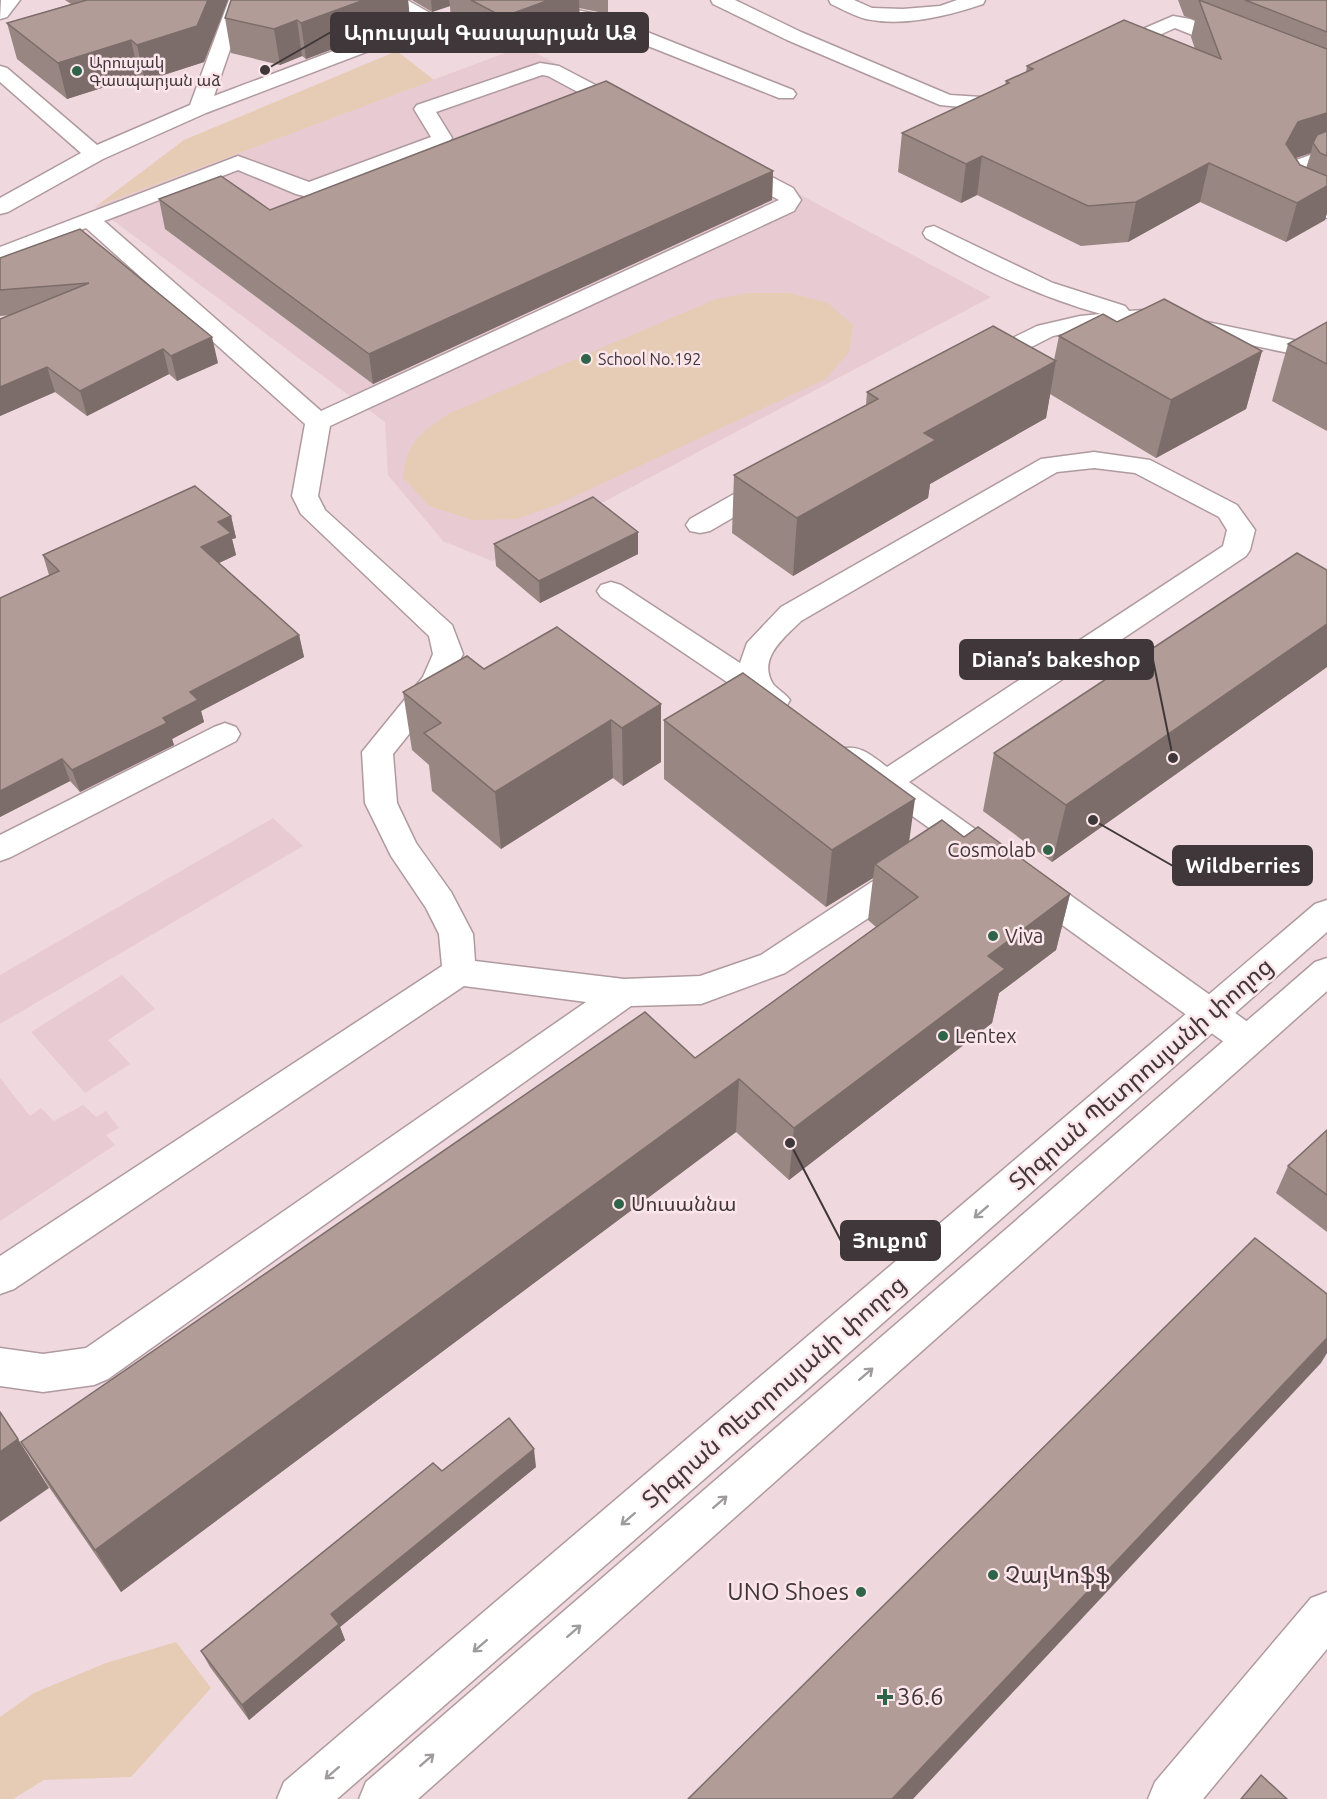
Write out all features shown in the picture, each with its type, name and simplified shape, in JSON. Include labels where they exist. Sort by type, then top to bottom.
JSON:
[{"type":"main road","points":[[0,13],[11,0]]},
{"type":"main road","points":[[199,109],[238,0]]},
{"type":"main road","points":[[393,0],[430,21]]},
{"type":"main road","points":[[539,0],[566,14],[600,20],[786,94]]},
{"type":"main road","points":[[720,0],[794,36],[946,101],[982,103],[1001,99],[1032,85]]},
{"type":"main road","points":[[838,0],[869,14],[903,15],[942,11],[976,0]]},
{"type":"main road","points":[[0,207],[95,154],[199,109],[451,14]]},
{"type":"main road","points":[[1094,57],[1173,22],[1183,23],[1248,51]]},
{"type":"main road","points":[[0,255],[238,162],[304,189],[312,189],[440,141],[442,138],[424,109],[540,69],[552,70],[786,193],[790,200],[786,206],[318,422]]},
{"type":"main road","points":[[0,72],[95,154]]},
{"type":"main road","points":[[1327,155],[1296,168],[1289,182],[1299,198],[1327,211]]},
{"type":"main road","points":[[89,219],[318,422]]},
{"type":"main road","points":[[934,233],[1008,273],[1075,301],[1145,317],[1214,329],[1319,352],[1327,356]]},
{"type":"main road","points":[[956,376],[1045,331],[1080,323],[1145,317]]},
{"type":"main road","points":[[318,422],[305,496],[314,514],[442,632],[448,654],[436,681],[377,752],[381,803],[402,848],[439,901],[456,934],[459,972]]},
{"type":"main road","points":[[762,691],[753,671],[757,650],[791,614],[1050,465],[1094,460],[1141,466],[1228,511],[1241,530],[1236,550],[887,782]]},
{"type":"main road","points":[[700,525],[792,472]]},
{"type":"main road","points":[[611,591],[801,719]]},
{"type":"main road","points":[[0,849],[225,734]]},
{"type":"main road","points":[[829,740],[1247,1040]]},
{"type":"main road","points":[[0,1277],[459,972],[624,993],[700,990],[773,964],[964,837]]},
{"type":"main road","name":"Տիգրան Պետրոսյանի փողոց","points":[[301,1799],[1327,913]]},
{"type":"main road","points":[[383,1799],[1327,971]]},
{"type":"main road","points":[[0,1367],[43,1372],[94,1366],[624,993]]},
{"type":"main road","points":[[1172,1799],[1327,1614]]},
{"type":"shaded area","name":"School No.192","points":[[523,46],[991,297],[492,561],[443,541],[388,475],[385,422],[95,207]]},
{"type":"shaded area","points":[[397,51],[434,80],[95,207],[184,140]]},
{"type":"shaded area","points":[[748,293],[789,293],[828,303],[853,325],[849,352],[826,379],[556,505],[517,519],[473,520],[429,506],[403,477],[408,454],[416,440],[448,414],[716,299]]},
{"type":"shaded area","points":[[273,818],[303,846],[0,1024],[0,975]]},
{"type":"shaded area","points":[[122,975],[155,1009],[108,1040],[130,1064],[85,1093],[31,1032]]},
{"type":"shaded area","points":[[0,1078],[30,1116],[41,1108],[54,1121],[83,1105],[96,1117],[106,1111],[119,1128],[106,1135],[115,1145],[0,1221]]},
{"type":"shaded area","points":[[176,1642],[211,1688],[131,1777],[44,1780],[13,1799],[0,1799],[0,1717],[34,1693],[106,1663]]},
{"type":"building","points":[[87,0],[208,0],[197,26],[137,45],[131,40],[58,63],[7,23]]},
{"type":"building","points":[[231,0],[364,0],[301,23],[297,20],[274,29],[225,18]]},
{"type":"building","points":[[471,0],[549,0],[503,17]]},
{"type":"building","points":[[1199,0],[1327,49],[1327,113],[1298,122],[1286,144],[1300,165],[1327,176],[1327,186],[1297,203],[1209,163],[1136,202],[1088,206],[982,156],[966,164],[902,133],[1009,83],[1006,81],[1033,69],[1027,66],[1124,20],[1221,59]]},
{"type":"building","points":[[1245,0],[1327,0],[1327,32]]},
{"type":"building","points":[[606,81],[773,171],[369,354],[159,199],[221,176],[270,210]]},
{"type":"building","points":[[1327,131],[1327,156],[1320,153],[1313,143],[1317,135]]},
{"type":"building","points":[[80,229],[212,337],[171,356],[163,349],[80,391],[47,367],[0,387],[0,319],[89,283],[0,290],[0,258]]},
{"type":"building","points":[[1164,299],[1262,351],[1171,400],[1059,336],[1103,314],[1117,322]]},
{"type":"building","points":[[1327,322],[1327,364],[1288,344]]},
{"type":"building","points":[[993,326],[1056,361],[924,433],[936,440],[797,518],[734,475],[878,399],[867,392]]},
{"type":"building","points":[[195,486],[231,516],[218,522],[231,533],[201,547],[299,635],[190,692],[198,700],[163,718],[167,723],[72,770],[62,759],[0,791],[0,598],[59,571],[43,555]]},
{"type":"building","points":[[593,497],[638,532],[539,581],[494,544]]},
{"type":"building","points":[[1297,553],[1327,570],[1327,624],[1066,805],[994,753]]},
{"type":"building","points":[[557,627],[661,704],[622,728],[611,720],[495,792],[424,733],[441,723],[403,692],[467,656],[484,669]]},
{"type":"building","points":[[743,673],[915,799],[832,850],[664,720]]},
{"type":"building","points":[[942,820],[964,837],[978,827],[1070,894],[988,956],[1005,969],[794,1128],[739,1079],[95,1550],[21,1442],[645,1012],[695,1058],[918,897],[875,864]]},
{"type":"building","points":[[1327,1130],[1327,1195],[1288,1166]]},
{"type":"building","points":[[1255,1238],[1327,1294],[1327,1338],[892,1799],[688,1799]]},
{"type":"building","points":[[0,1412],[18,1439],[0,1452]]},
{"type":"building","points":[[509,1418],[534,1449],[331,1614],[339,1624],[242,1705],[201,1651],[433,1463],[442,1471]]},
{"type":"building","points":[[1261,1775],[1287,1799],[1241,1799]]},
{"type":"place","name":"Արուսյակ Գասպարյան ԱՁ","points":[[265,70]]},
{"type":"place","name":"Արուսյակ Գասպարյան աձ","points":[[77,71]]},
{"type":"place","name":"School No.192","points":[[586,359]]},
{"type":"place","name":"Diana’s bakeshop","points":[[1173,758]]},
{"type":"place","name":"Wildberries","points":[[1093,820]]},
{"type":"place","name":"Cosmolab","points":[[1048,850]]},
{"type":"place","name":"Viva","points":[[993,936]]},
{"type":"place","name":"Lentex","points":[[943,1036]]},
{"type":"place","name":"Յուքոմ","points":[[790,1143]]},
{"type":"place","name":"Սուսաննա","points":[[619,1204]]},
{"type":"place","name":"ՉայԿոֆֆ","points":[[993,1575]]},
{"type":"place","name":"UNO Shoes","points":[[861,1592]]},
{"type":"place","name":"36.6","points":[[885,1697]]}]
